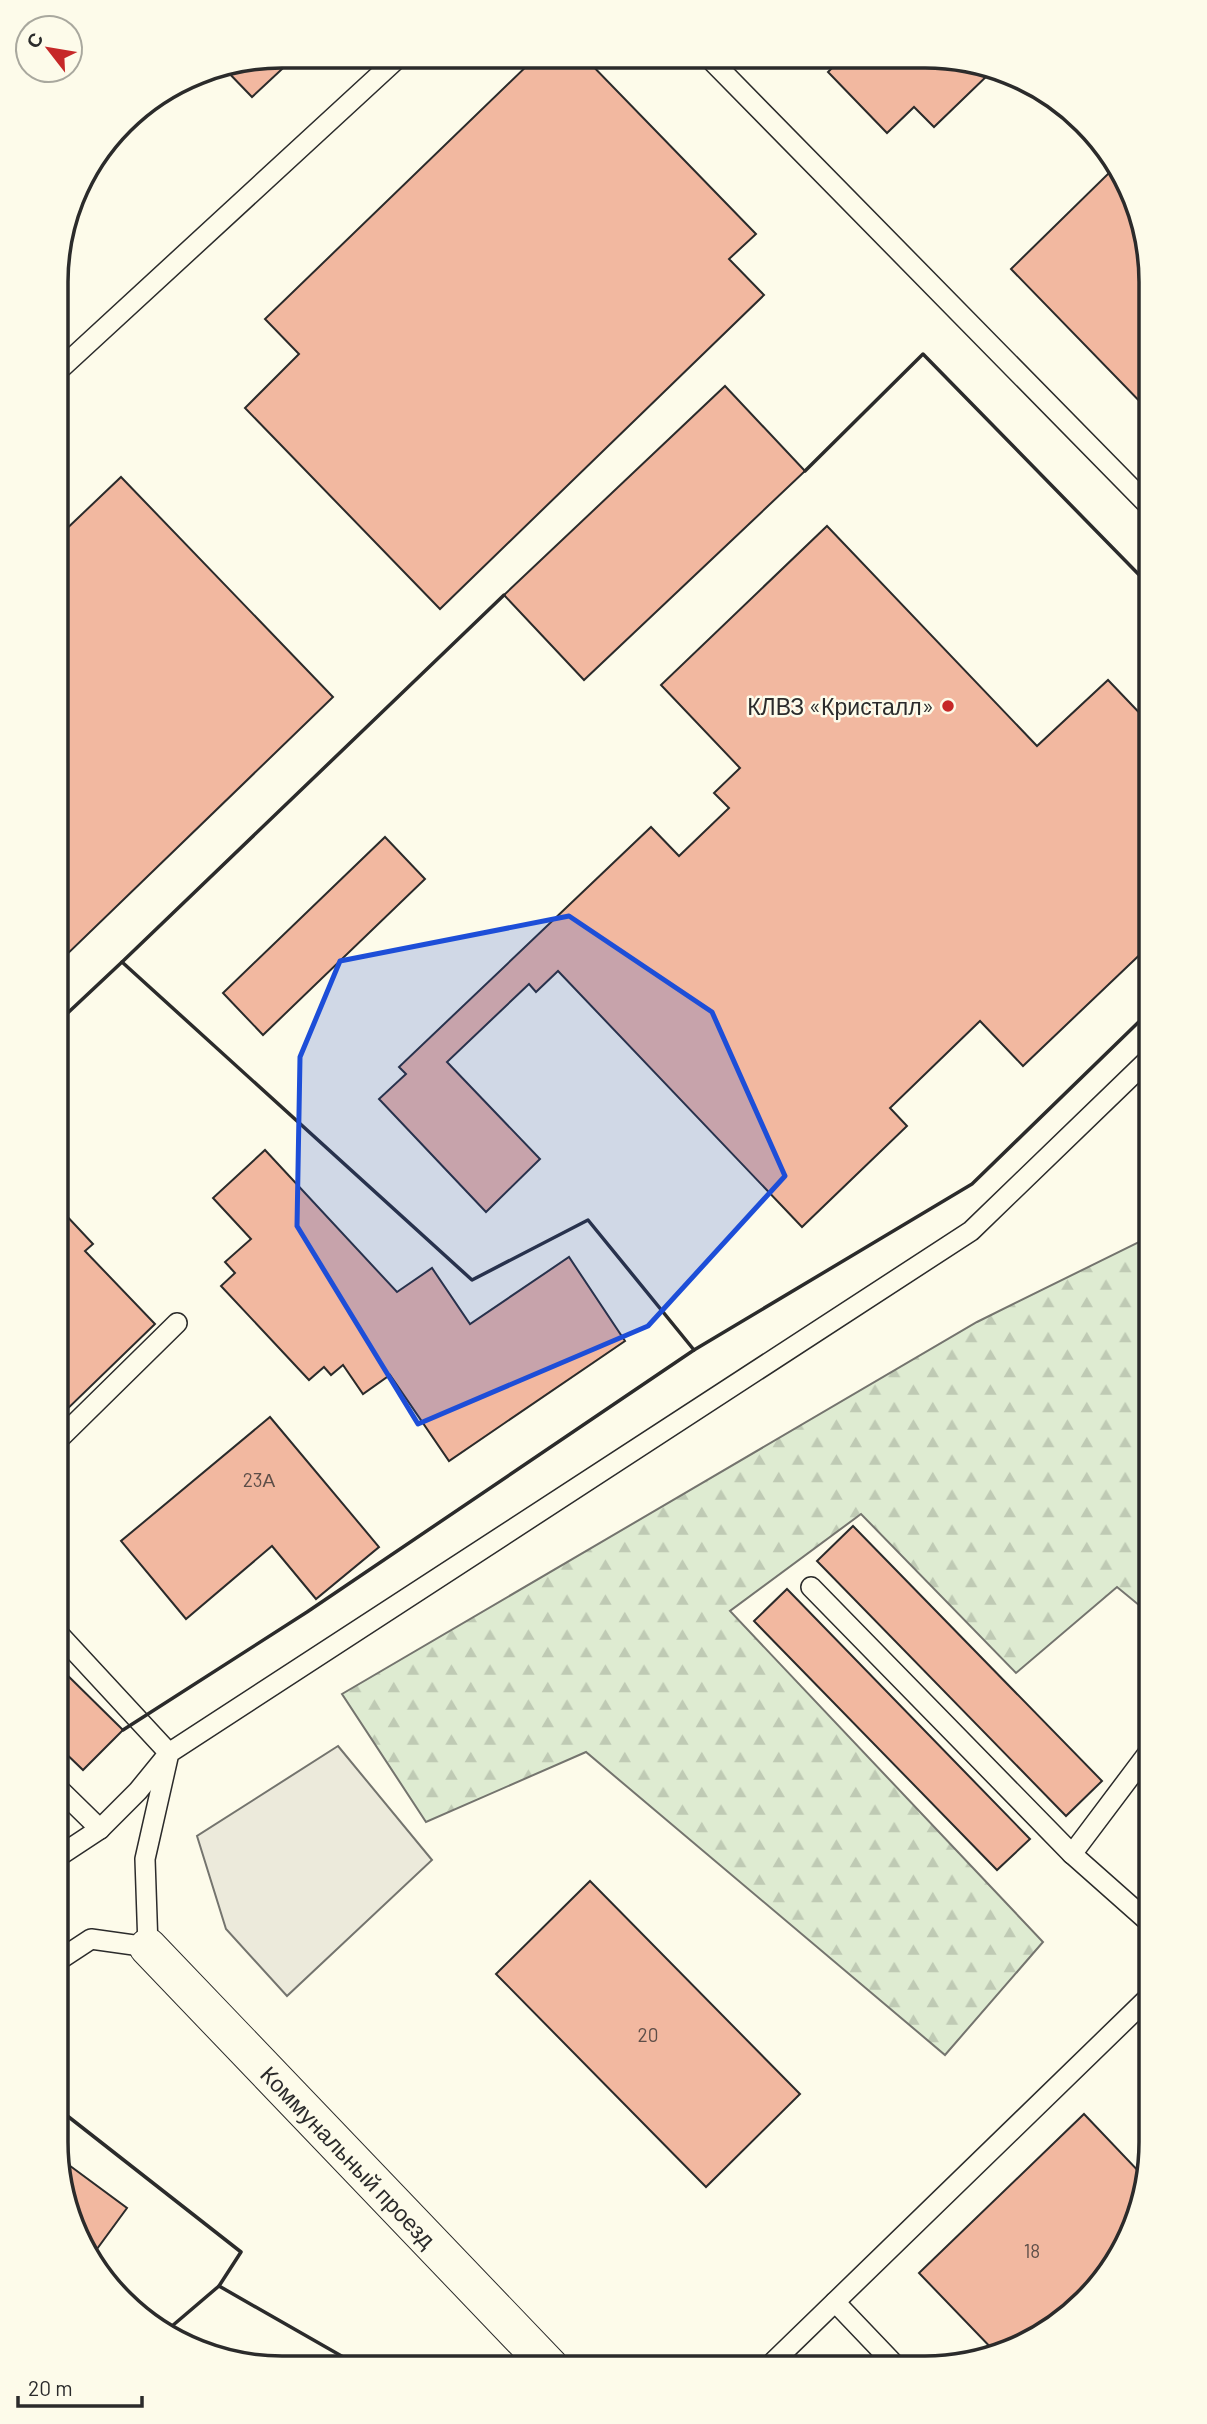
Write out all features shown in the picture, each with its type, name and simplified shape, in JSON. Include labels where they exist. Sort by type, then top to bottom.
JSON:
[{"type":"street","name":"Коммунальный проезд","points":[[148,1947],[539,2356]]},
{"type":"lane","points":[[719,68],[1139,496]]},
{"type":"lane","points":[[69,361],[385,69]]},
{"type":"lane","points":[[68,1850],[100,1829],[138,1791],[169,1753],[971,1231],[1139,1069]]},
{"type":"lane","points":[[68,1430],[177,1323]]},
{"type":"lane","points":[[811,1587],[1072,1854],[1138,1913]]},
{"type":"lane","points":[[68,1644],[169,1753]]},
{"type":"lane","points":[[68,1954],[90,1939],[148,1947],[145,1859],[169,1753]]},
{"type":"lane","points":[[1072,1854],[1138,1766]]},
{"type":"lane","points":[[68,1798],[100,1829]]},
{"type":"lane","points":[[779,2356],[1138,2007]]},
{"type":"lane","points":[[835,2302],[887,2356]]},
{"type":"highlighted area","points":[[569,916],[712,1012],[785,1176],[648,1326],[418,1424],[297,1226],[300,1057],[340,961]]},
{"type":"green space","points":[[1138,1242],[1138,1605],[1117,1587],[1016,1673],[861,1514],[730,1611],[1043,1942],[945,2055],[586,1752],[426,1822],[342,1694],[977,1322]]},
{"type":"shaded area","points":[[338,1746],[432,1860],[287,1996],[226,1929],[197,1836]]},
{"type":"building","points":[[832,68],[925,68],[966,72],[985,78],[934,127],[914,107],[887,133],[828,72]]},
{"type":"building","points":[[282,69],[252,97],[231,75]]},
{"type":"building","points":[[524,69],[595,69],[756,234],[729,259],[764,295],[440,609],[245,408],[299,354],[265,319]]},
{"type":"building","points":[[1109,173],[1127,214],[1137,254],[1139,401],[1011,269]]},
{"type":"building","points":[[725,386],[805,471],[584,680],[504,595]]},
{"type":"building","points":[[121,477],[333,697],[69,953],[69,527]]},
{"type":"building","points":[[827,526],[1037,746],[1108,680],[1139,712],[1139,956],[1023,1066],[980,1021],[890,1108],[907,1126],[802,1227],[558,971],[536,992],[529,984],[447,1062],[540,1159],[486,1212],[379,1099],[406,1074],[399,1067],[651,827],[679,856],[729,808],[714,793],[740,768],[661,685]]},
{"type":"building","points":[[385,837],[425,879],[263,1035],[223,993]]},
{"type":"building","points":[[265,1150],[397,1292],[432,1268],[470,1324],[569,1257],[625,1341],[449,1461],[390,1375],[363,1394],[343,1365],[331,1375],[324,1367],[309,1380],[221,1286],[235,1273],[225,1262],[251,1239],[213,1198]]},
{"type":"building","points":[[68,1218],[93,1244],[85,1251],[155,1324],[68,1408]]},
{"type":"building","points":[[270,1417],[379,1547],[316,1599],[272,1546],[186,1619],[121,1541]]},
{"type":"building","points":[[853,1526],[1102,1781],[1066,1816],[817,1561]]},
{"type":"building","points":[[787,1589],[1030,1839],[997,1870],[754,1621]]},
{"type":"building","points":[[68,1676],[123,1730],[83,1770],[68,1756]]},
{"type":"building","points":[[590,1881],[800,2094],[706,2187],[496,1974]]},
{"type":"building","points":[[1084,2114],[1137,2170],[1122,2224],[1095,2272],[1055,2312],[1007,2339],[989,2345],[919,2273]]},
{"type":"building","points":[[70,2166],[127,2208],[97,2249],[80,2210]]},
{"type":"wall","points":[[805,471],[923,354],[1139,575]]},
{"type":"wall","points":[[122,962],[504,595]]},
{"type":"wall","points":[[69,1012],[122,962],[472,1280],[588,1220],[694,1350],[972,1184],[1139,1022]]},
{"type":"wall","points":[[123,1730],[307,1612],[694,1350]]},
{"type":"wall","points":[[68,2116],[241,2252],[219,2286]]},
{"type":"wall","points":[[173,2325],[219,2286],[342,2356]]},
{"type":"place","name":"КЛВЗ «Кристалл»","points":[[948,706]]}]
